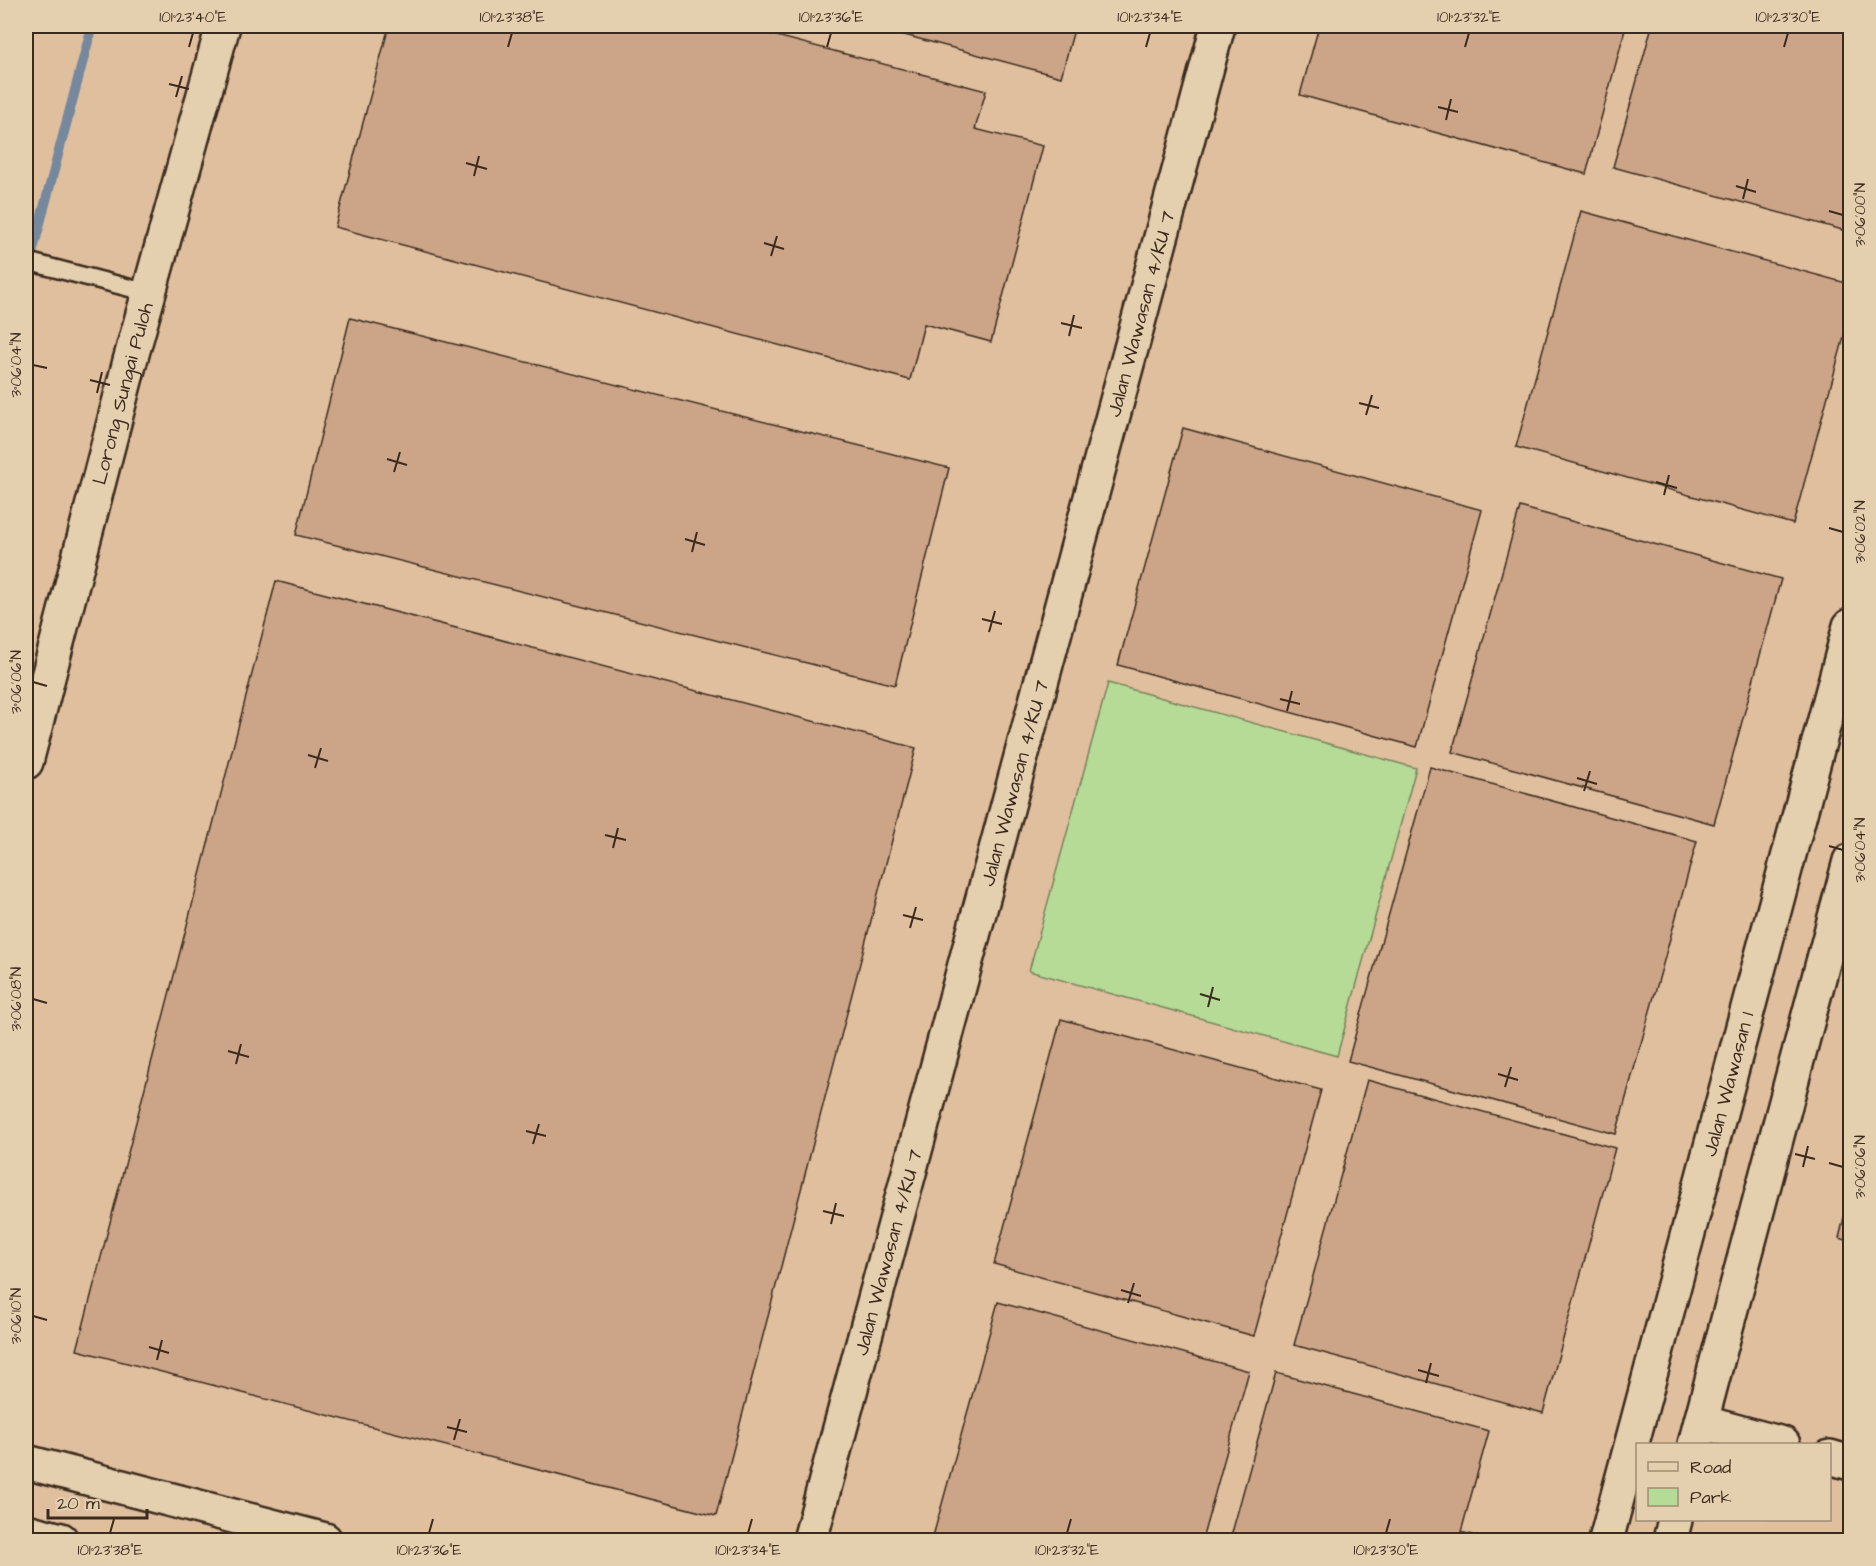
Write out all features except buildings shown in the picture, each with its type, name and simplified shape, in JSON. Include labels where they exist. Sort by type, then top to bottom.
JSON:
[{"type":"street","name":"Lorong Sungai Puloh","points":[[26,762],[149,293],[223,26]]},
{"type":"street","name":"Jalan Wawasan 4/KU 7","points":[[810,1540],[1218,26]]},
{"type":"street","name":"Jalan Wawasan 1","points":[[1606,1540],[1851,626]]},
{"type":"street","points":[[1775,1443],[1698,1433],[1851,861]]},
{"type":"street","points":[[1831,1457],[1851,1463]]},
{"type":"street","points":[[26,1462],[325,1540]]},
{"type":"street","points":[[1670,1540],[1675,1521]]},
{"type":"street","points":[[26,1531],[61,1540]]},
{"type":"lane","points":[[26,261],[149,293]]},
{"type":"shaded area","points":[[26,26],[1850,26],[1850,1540],[26,1540]]},
{"type":"green space","points":[[1108,683],[1416,768],[1337,1056],[1029,971]]},
{"type":"waterway","points":[[26,276],[92,26]]}]
